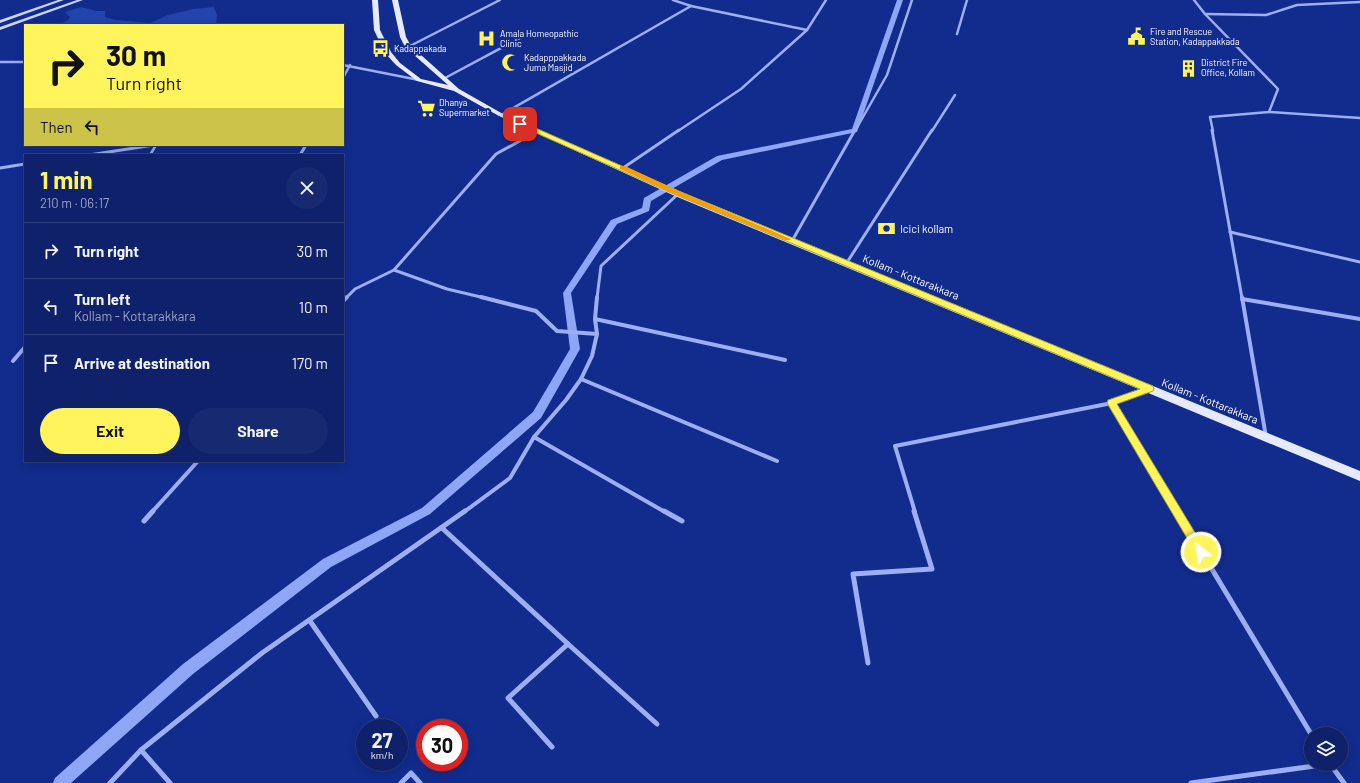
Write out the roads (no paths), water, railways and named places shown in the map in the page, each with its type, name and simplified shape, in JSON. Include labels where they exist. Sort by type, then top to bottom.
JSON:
[{"type":"main road","points":[[0,22],[62,0]]},
{"type":"main road","points":[[0,29],[81,0]]},
{"type":"main road","points":[[375,0],[377,30],[388,53],[398,64],[420,80],[457,90]]},
{"type":"main road","points":[[395,0],[403,37],[408,48],[427,66],[445,78],[457,90]]},
{"type":"main road","name":"Kollam - Kottarakkara","points":[[457,90],[501,115],[623,168],[678,194],[1360,476]]},
{"type":"street","points":[[408,48],[500,0]]},
{"type":"street","points":[[673,0],[691,6],[807,30]]},
{"type":"street","points":[[623,168],[741,89],[807,30],[826,0]]},
{"type":"street","points":[[792,241],[888,75],[912,0]]},
{"type":"street","points":[[958,34],[968,0]]},
{"type":"street","points":[[1194,0],[1205,14],[1278,89],[1269,112]]},
{"type":"street","points":[[1205,14],[1266,15],[1297,5],[1360,2]]},
{"type":"street","points":[[501,115],[691,6]]},
{"type":"street","points":[[445,78],[534,31]]},
{"type":"street","points":[[0,62],[24,62]]},
{"type":"street","points":[[344,65],[420,80]]},
{"type":"street","points":[[344,76],[350,66]]},
{"type":"street","points":[[846,264],[955,95]]},
{"type":"street","points":[[1266,437],[1210,117],[1269,112],[1360,118]]},
{"type":"street","points":[[344,301],[354,289],[394,270],[496,154],[538,131]]},
{"type":"street","points":[[96,154],[148,146]]},
{"type":"street","points":[[0,168],[24,164]]},
{"type":"street","points":[[110,783],[141,750],[262,653],[442,528],[474,502],[510,478],[534,437],[566,400],[580,379],[592,356],[596,334],[595,319],[601,266],[678,194]]},
{"type":"street","points":[[1230,232],[1360,262]]},
{"type":"street","points":[[394,270],[447,289],[536,311],[557,331],[596,334]]},
{"type":"street","points":[[1242,299],[1360,319]]},
{"type":"street","points":[[595,319],[785,360]]},
{"type":"street","points":[[13,362],[24,349]]},
{"type":"street","points":[[580,379],[778,461]]},
{"type":"street","points":[[868,663],[853,574],[932,569],[895,446],[1112,403],[1150,389]]},
{"type":"street","points":[[1112,403],[1307,727]]},
{"type":"street","points":[[534,437],[682,521]]},
{"type":"street","points":[[144,521],[197,462]]},
{"type":"street","points":[[442,528],[657,724]]},
{"type":"street","points":[[310,621],[376,716]]},
{"type":"street","points":[[552,747],[508,698],[568,644]]},
{"type":"street","points":[[141,750],[170,783]]},
{"type":"street","points":[[1191,783],[1304,767]]},
{"type":"street","points":[[1335,771],[1344,783]]},
{"type":"street","points":[[401,783],[410,773],[420,783]]},
{"type":"waterway","points":[[60,783],[188,669],[327,563],[426,511],[537,415],[575,349],[567,293],[614,222],[646,209],[647,200],[720,158],[855,131],[900,0]]},
{"type":"place","name":"Fire and Rescue Station, Kadappakkada","points":[[1137,37]]},
{"type":"place","name":"Amala Homeopathic Clinic","points":[[487,39]]},
{"type":"place","name":"Kadappakada","points":[[381,49]]},
{"type":"place","name":"Kadapppakkada Juma Masjid","points":[[511,63]]},
{"type":"place","name":"District Fire Office, Kollam","points":[[1188,68]]},
{"type":"place","name":"Dhanya Supermarket","points":[[426,108]]},
{"type":"place","name":"Icici kollam","points":[[887,229]]}]
